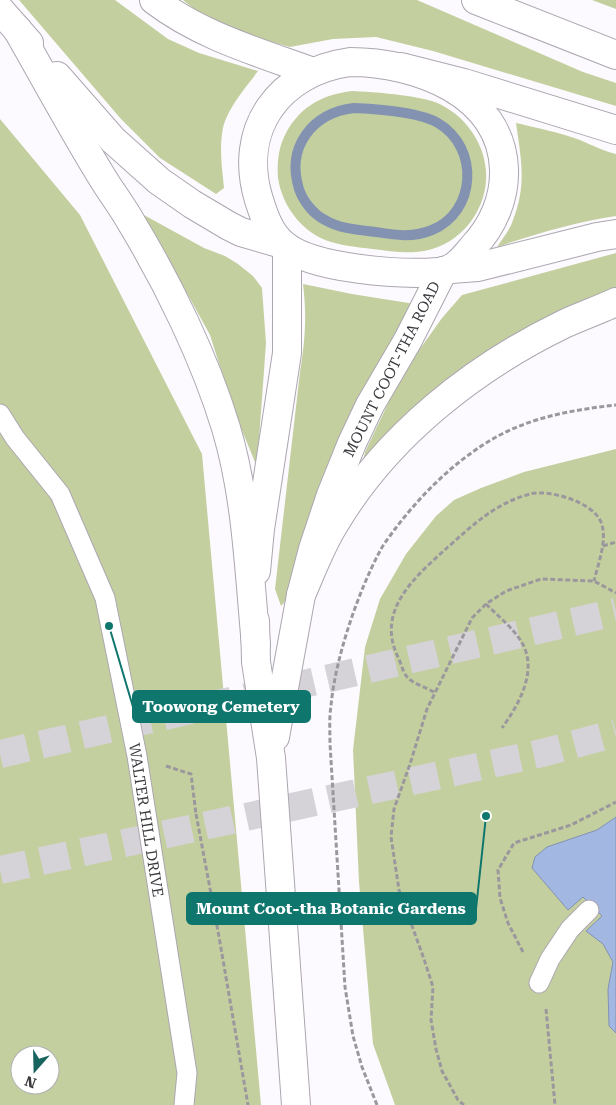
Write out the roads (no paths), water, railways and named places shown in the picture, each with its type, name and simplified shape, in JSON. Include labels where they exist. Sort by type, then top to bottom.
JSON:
[{"type":"main road","points":[[154,0],[176,16],[226,42],[313,72]]},
{"type":"main road","points":[[476,0],[560,35],[616,55]]},
{"type":"main road","points":[[8,20],[113,140],[159,181],[192,204],[229,226],[241,232],[284,246],[297,253],[317,260],[366,270],[396,273],[447,270],[478,267],[597,237],[616,234]]},
{"type":"main road","points":[[8,20],[150,255],[189,333],[213,391],[226,428],[238,486],[256,645]]},
{"type":"main road","points":[[256,645],[254,598],[257,556],[287,353],[284,246],[270,228],[256,192],[253,166],[255,140],[272,104],[295,82],[327,66],[350,62],[370,63],[402,67],[464,83],[616,130]]},
{"type":"main road","name":"MOUNT COOT-THA ROAD","points":[[271,758],[301,594],[313,549],[331,495],[352,443],[370,404],[447,270],[483,236],[500,204],[504,184],[503,155],[496,134],[487,118],[475,104],[448,86],[402,67]]},
{"type":"main road","points":[[301,594],[320,552],[347,503],[372,470],[414,426],[458,388],[506,356],[564,324],[616,302]]},
{"type":"main road","name":"MOUNT COOT-THA ROAD","points":[[256,645],[256,662],[271,758],[296,1105]]},
{"type":"lane","name":"WALTER HILL DRIVE","points":[[0,414],[15,438],[60,494],[105,598],[137,756],[187,1073],[184,1105]]},
{"type":"lane","points":[[539,982],[570,928],[589,910]]},
{"type":"water","points":[[616,817],[616,1033],[609,1026],[608,989],[613,962],[603,944],[586,931],[602,916],[583,897],[568,910],[532,868],[535,857],[547,847],[597,830]]},
{"type":"waterway","points":[[354,108],[386,110],[420,116],[438,123],[452,134],[461,148],[466,163],[467,179],[464,195],[457,209],[447,221],[425,233],[390,234],[350,229],[337,225],[316,214],[309,207],[299,189],[296,174],[296,159],[300,146],[306,135],[326,117],[339,111],[354,108]]},
{"type":"tunnel","points":[[0,754],[616,612]]},
{"type":"tunnel","points":[[0,870],[542,753],[616,733]]},
{"type":"place","name":"Toowong Cemetery","points":[[109,626]]},
{"type":"place","name":"Mount Coot-tha Botanic Gardens","points":[[486,816]]}]
